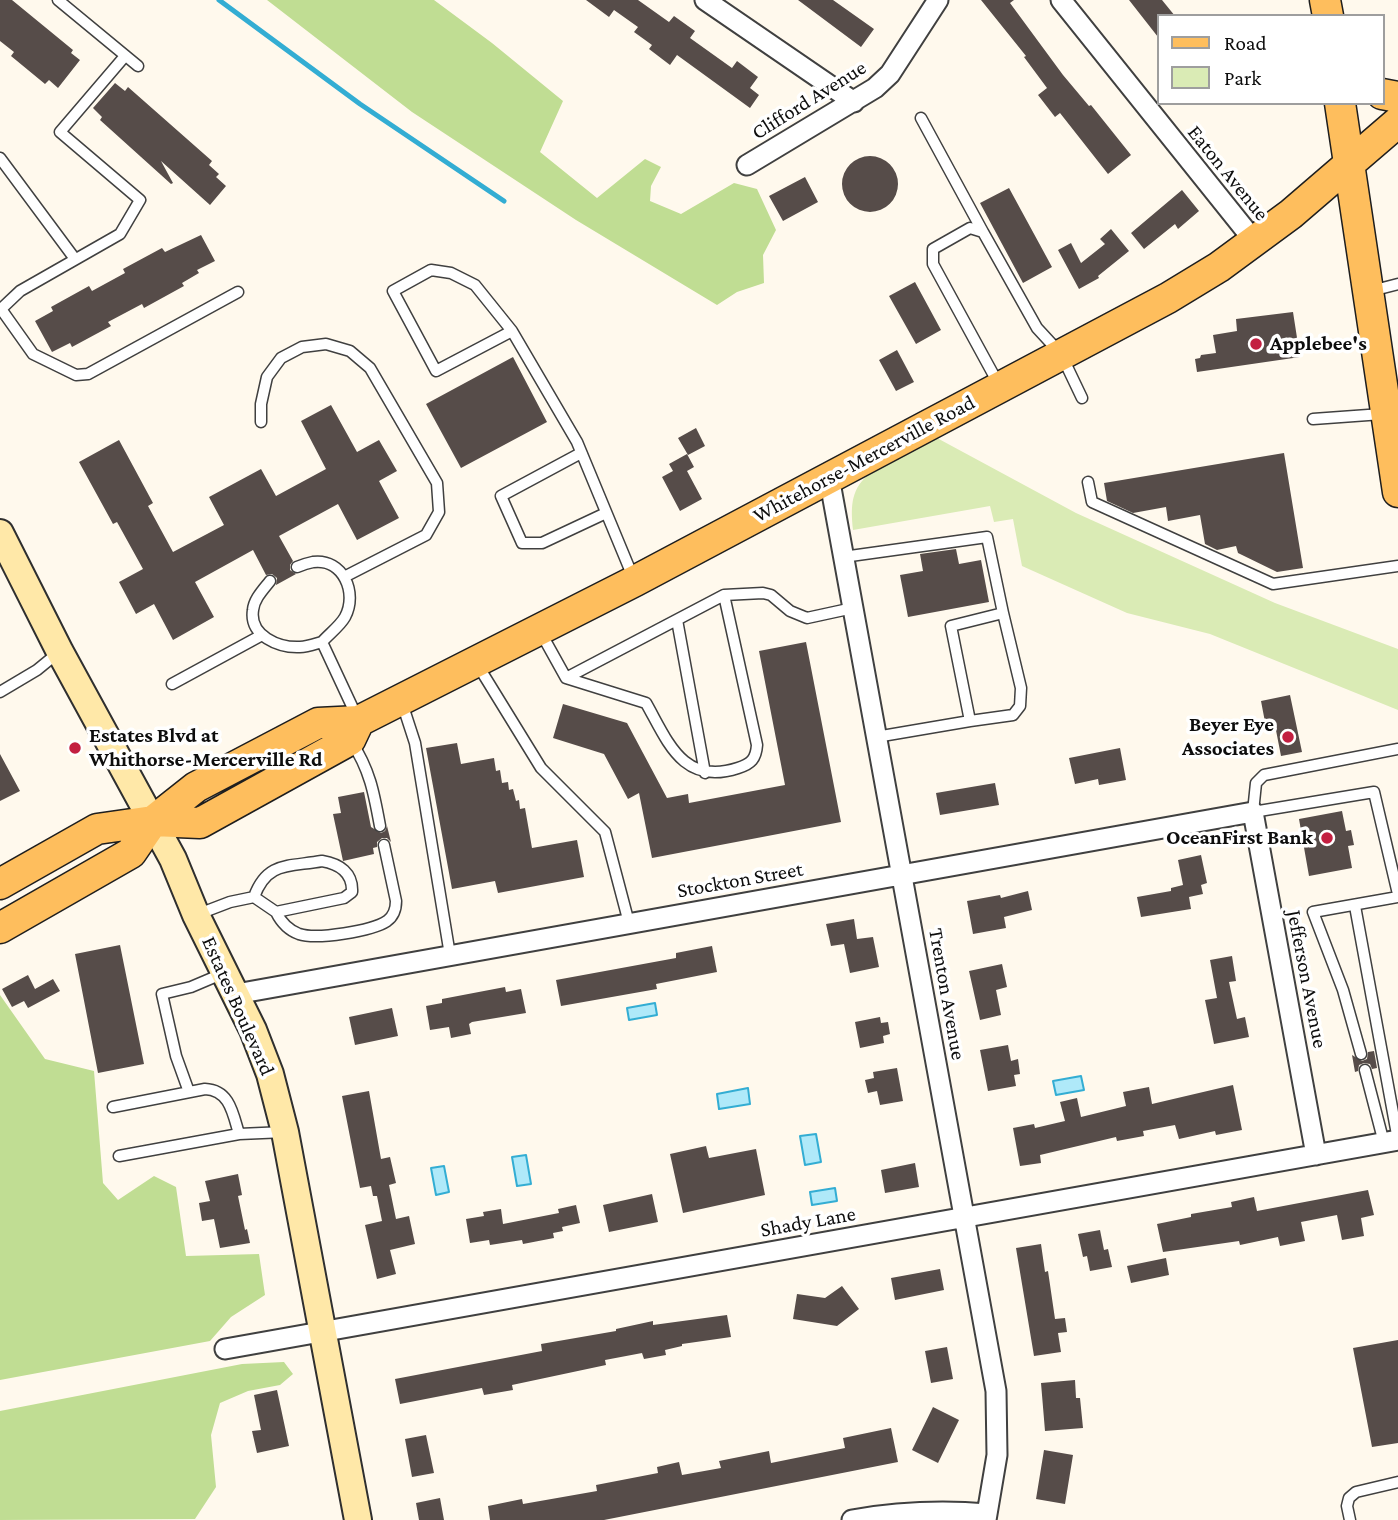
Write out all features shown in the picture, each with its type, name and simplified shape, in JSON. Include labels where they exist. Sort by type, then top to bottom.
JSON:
[{"type":"main road","points":[[1340,105],[1397,483]]},
{"type":"main road","name":"Whitehorse-Mercerville Road","points":[[0,884],[97,829],[153,821],[200,823],[354,731],[400,700],[635,581],[1168,298],[1255,243],[1398,122]]},
{"type":"main road","points":[[0,928],[131,853],[153,821]]},
{"type":"street","points":[[705,0],[854,102]]},
{"type":"street","name":"Clifford Avenue","points":[[747,165],[875,88],[890,74],[938,0]]},
{"type":"street","name":"Eaton Avenue","points":[[1061,0],[1255,243]]},
{"type":"street","name":"Trenton Avenue","points":[[829,477],[996,1391],[997,1455],[986,1517]]},
{"type":"street","name":"Estates Boulevard","points":[[0,533],[60,652],[173,859],[270,1074],[285,1132],[358,1520]]},
{"type":"street","name":"Stockton Street","points":[[230,983],[450,955],[1253,811]]},
{"type":"street","name":"Jefferson Avenue","points":[[1253,811],[1317,1155]]},
{"type":"street","name":"Shady Lane","points":[[225,1349],[1393,1141]]},
{"type":"street","points":[[852,1520],[925,1510],[986,1517]]},
{"type":"lane","points":[[58,0],[138,66]]},
{"type":"lane","points":[[125,56],[60,132],[140,200],[120,234],[20,291],[1,310],[33,354],[76,375],[88,374],[238,292]]},
{"type":"lane","points":[[920,118],[1037,328],[1061,354],[1082,398]]},
{"type":"lane","points":[[0,158],[75,259]]},
{"type":"lane","points":[[983,232],[970,228],[933,249],[933,264],[1000,387]]},
{"type":"lane","points":[[512,331],[436,371],[393,290],[431,270],[451,273],[475,285],[512,331],[582,453],[635,581]]},
{"type":"lane","points":[[1368,292],[1398,284]]},
{"type":"lane","points":[[261,422],[261,404],[267,377],[281,358],[302,347],[326,344],[350,351],[370,368],[437,483],[439,512],[426,535],[346,576]]},
{"type":"lane","points":[[1313,419],[1386,414]]},
{"type":"lane","points":[[582,453],[501,496],[522,543],[542,543],[607,513]]},
{"type":"lane","points":[[1088,482],[1092,502],[1273,584],[1398,566]]},
{"type":"lane","points":[[843,556],[987,537],[1021,688],[1020,706],[1013,715],[876,737]]},
{"type":"lane","points":[[270,581],[258,595],[252,612],[258,632],[272,643],[300,648],[322,642],[345,617],[351,596],[346,576],[333,567],[315,561],[297,567]]},
{"type":"lane","points":[[566,678],[724,596],[763,593],[771,595],[790,611],[807,618],[853,608]]},
{"type":"lane","points":[[539,629],[566,678],[646,703],[676,755],[705,773],[722,772],[751,762],[756,756],[757,745],[724,596]]},
{"type":"lane","points":[[970,721],[951,626],[1003,613]]},
{"type":"lane","points":[[677,620],[705,773]]},
{"type":"lane","points":[[172,684],[262,635]]},
{"type":"lane","points":[[322,642],[372,783],[380,825]]},
{"type":"lane","points":[[0,692],[37,670],[60,652]]},
{"type":"lane","points":[[475,661],[541,768],[605,832],[629,923]]},
{"type":"lane","points":[[400,700],[415,743],[450,955]]},
{"type":"lane","points":[[1361,1054],[1347,1001],[1313,912],[1355,906],[1398,895],[1374,792],[1253,811],[1256,783],[1264,775],[1398,749]]},
{"type":"lane","points":[[196,915],[230,902],[254,897],[276,912],[281,922],[301,935],[323,936],[374,927],[390,920],[396,911],[384,845]]},
{"type":"lane","points":[[254,897],[259,883],[271,870],[322,860],[342,868],[353,881],[352,892],[344,898],[276,912]]},
{"type":"lane","points":[[1355,906],[1393,1141]]},
{"type":"lane","points":[[189,1092],[176,1056],[162,994],[191,987],[230,983]]},
{"type":"lane","points":[[1365,1070],[1393,1141]]},
{"type":"lane","points":[[113,1107],[215,1089],[224,1095],[230,1106],[239,1134]]},
{"type":"lane","points":[[119,1156],[239,1134],[285,1132]]},
{"type":"lane","points":[[1350,1520],[1347,1506],[1349,1498],[1356,1492],[1398,1482]]},
{"type":"green space","points":[[267,0],[434,0],[563,101],[540,152],[597,198],[645,159],[661,167],[651,186],[650,201],[681,214],[734,183],[757,189],[776,230],[763,255],[764,283],[737,292],[717,305],[576,220],[412,112]]},
{"type":"green space","points":[[937,438],[1076,513],[1275,603],[1398,649],[1398,710],[1210,634],[1127,613],[1022,566],[1013,519],[994,522],[990,506],[853,530],[853,501],[861,482],[867,476]]},
{"type":"green space","points":[[0,995],[45,1059],[94,1071],[103,1183],[118,1200],[154,1176],[176,1187],[186,1256],[259,1254],[265,1295],[231,1317],[210,1341],[0,1380]]},
{"type":"green space","points":[[284,1362],[293,1374],[280,1385],[248,1391],[220,1403],[211,1435],[216,1487],[195,1519],[0,1520],[0,1411],[242,1364]]},
{"type":"water","points":[[655,1003],[657,1015],[629,1020],[627,1008]]},
{"type":"water","points":[[1081,1076],[1084,1090],[1056,1095],[1053,1081]]},
{"type":"water","points":[[748,1088],[750,1104],[719,1109],[717,1094]]},
{"type":"water","points":[[816,1134],[821,1162],[805,1165],[800,1136]]},
{"type":"water","points":[[526,1155],[531,1184],[517,1186],[512,1157]]},
{"type":"water","points":[[444,1166],[449,1192],[436,1195],[431,1168]]},
{"type":"water","points":[[835,1188],[837,1201],[812,1205],[810,1192]]},
{"type":"building","points":[[0,0],[12,0],[73,50],[71,53],[80,60],[58,88],[49,80],[45,84],[11,56],[14,52],[0,41]]},
{"type":"building","points":[[586,0],[638,0],[669,22],[674,16],[695,31],[690,38],[732,68],[737,61],[758,77],[750,88],[759,95],[750,108],[677,55],[670,65],[649,49],[652,45],[634,32],[638,27],[614,10],[609,17]]},
{"type":"building","points":[[798,0],[833,0],[874,29],[861,47]]},
{"type":"building","points":[[981,0],[1014,0],[1010,3],[1063,75],[1131,155],[1108,174],[1060,113],[1055,117],[1038,95],[1047,88],[1024,57],[1026,56]]},
{"type":"building","points":[[1129,0],[1162,0],[1173,14],[1156,14],[1156,34]]},
{"type":"building","points":[[115,83],[125,91],[128,87],[212,161],[209,165],[219,174],[216,177],[226,186],[210,205],[161,161],[173,183],[171,184],[100,120],[102,117],[93,108]]},
{"type":"building","points":[[865,156],[875,156],[890,164],[896,173],[896,195],[890,204],[875,212],[865,212],[847,200],[842,189],[842,179],[854,161]]},
{"type":"building","points":[[805,177],[818,202],[783,221],[769,196]]},
{"type":"building","points":[[1009,188],[1052,267],[1023,283],[980,203]]},
{"type":"building","points":[[1182,190],[1199,211],[1178,229],[1175,224],[1144,249],[1131,233]]},
{"type":"building","points":[[1111,229],[1129,251],[1098,276],[1099,278],[1079,289],[1058,250],[1071,243],[1081,263],[1105,244],[1100,239]]},
{"type":"building","points":[[201,235],[215,261],[197,270],[199,273],[182,283],[184,286],[144,308],[142,304],[108,322],[111,326],[72,347],[70,343],[52,352],[35,321],[53,311],[51,307],[89,286],[92,291],[125,273],[123,269],[162,248],[165,252]]},
{"type":"building","points":[[915,282],[941,330],[916,344],[889,296]]},
{"type":"building","name":"Applebee's","points":[[1293,312],[1300,357],[1197,372],[1195,359],[1201,355],[1216,353],[1213,335],[1237,331],[1236,319]]},
{"type":"building","points":[[897,350],[914,382],[896,391],[879,360]]},
{"type":"building","points":[[513,357],[547,422],[461,468],[426,404]]},
{"type":"building","points":[[331,405],[357,452],[379,440],[397,471],[379,481],[399,518],[357,540],[338,504],[279,536],[293,561],[290,570],[296,574],[276,585],[277,578],[272,574],[266,575],[253,550],[195,582],[214,617],[173,640],[154,604],[136,614],[119,582],[143,569],[117,522],[113,524],[79,462],[119,440],[153,503],[148,506],[173,552],[224,525],[209,497],[261,469],[276,496],[326,469],[301,421]]},
{"type":"building","points":[[696,428],[705,446],[688,455],[678,438]]},
{"type":"building","points":[[1284,453],[1303,568],[1277,572],[1238,553],[1236,546],[1217,550],[1205,544],[1200,515],[1168,521],[1166,507],[1133,513],[1107,501],[1104,483]]},
{"type":"building","points":[[687,454],[694,467],[687,471],[702,499],[680,511],[662,477],[673,471],[669,464]]},
{"type":"building","points":[[956,549],[959,564],[981,560],[989,602],[908,617],[900,575],[923,571],[920,554]]},
{"type":"building","points":[[806,642],[841,822],[652,858],[639,793],[628,799],[604,754],[553,738],[563,704],[627,723],[667,798],[688,794],[689,803],[785,785],[759,651]]},
{"type":"building","name":"Beyer Eye Associates","points":[[1290,695],[1302,752],[1281,756],[1274,720],[1265,722],[1261,701]]},
{"type":"building","points":[[457,743],[461,764],[494,758],[502,783],[508,782],[509,790],[513,789],[516,801],[519,800],[520,809],[525,808],[532,848],[577,840],[584,877],[498,893],[495,881],[452,889],[426,748]]},
{"type":"building","points":[[1120,748],[1126,780],[1099,785],[1098,779],[1075,784],[1069,758]]},
{"type":"building","points":[[0,754],[20,791],[0,801]]},
{"type":"building","points":[[995,783],[999,805],[940,815],[936,793]]},
{"type":"building","points":[[364,792],[371,827],[381,833],[387,826],[391,842],[382,838],[377,842],[377,847],[373,848],[374,854],[343,861],[333,814],[341,813],[338,797]]},
{"type":"building","name":"OceanFirst Bank","points":[[1342,811],[1346,831],[1351,830],[1354,845],[1348,846],[1352,868],[1309,876],[1299,819]]},
{"type":"building","points":[[1201,855],[1207,883],[1201,885],[1203,894],[1189,897],[1191,909],[1141,917],[1137,897],[1171,891],[1171,888],[1183,885],[1178,860]]},
{"type":"building","points":[[1028,891],[1032,910],[1004,917],[1006,928],[973,934],[967,901],[1000,895],[1001,898]]},
{"type":"building","points":[[854,919],[857,939],[873,937],[879,967],[850,973],[844,944],[831,946],[826,924]]},
{"type":"building","points":[[120,945],[144,1064],[98,1073],[75,954]]},
{"type":"building","points":[[712,946],[717,972],[656,984],[657,989],[561,1006],[556,980],[676,958],[676,953]]},
{"type":"building","points":[[1232,956],[1236,981],[1229,982],[1237,1019],[1245,1017],[1249,1037],[1214,1044],[1205,1000],[1217,998],[1210,960]]},
{"type":"building","points":[[1002,964],[1007,987],[996,990],[1001,1015],[980,1020],[969,971]]},
{"type":"building","points":[[28,975],[35,989],[53,979],[60,991],[28,1008],[24,1001],[12,1007],[2,989]]},
{"type":"building","points":[[505,987],[506,992],[521,989],[526,1013],[472,1022],[469,1024],[471,1034],[451,1038],[449,1027],[430,1030],[426,1006],[442,1003],[442,999]]},
{"type":"building","points":[[392,1008],[398,1036],[355,1045],[349,1017]]},
{"type":"building","points":[[880,1017],[881,1023],[888,1022],[890,1034],[883,1036],[884,1043],[860,1048],[855,1022]]},
{"type":"building","points":[[1008,1045],[1011,1061],[1018,1059],[1020,1074],[1014,1075],[1016,1086],[988,1091],[980,1050]]},
{"type":"building","points":[[1374,1051],[1377,1068],[1372,1069],[1370,1064],[1364,1063],[1359,1065],[1358,1071],[1355,1072],[1352,1055],[1362,1061],[1367,1059],[1368,1052]]},
{"type":"building","points":[[897,1068],[903,1101],[880,1105],[877,1091],[868,1093],[865,1080],[874,1078],[873,1072]]},
{"type":"building","points":[[1233,1085],[1242,1130],[1216,1135],[1215,1131],[1179,1139],[1175,1125],[1143,1131],[1144,1136],[1117,1141],[1116,1137],[1040,1155],[1041,1163],[1020,1166],[1013,1128],[1034,1124],[1035,1128],[1065,1121],[1060,1102],[1077,1098],[1081,1117],[1126,1106],[1123,1092],[1149,1087],[1152,1104]]},
{"type":"building","points":[[369,1091],[381,1159],[390,1157],[396,1183],[389,1185],[396,1219],[409,1216],[415,1244],[390,1250],[396,1274],[377,1279],[365,1225],[382,1221],[377,1196],[373,1196],[371,1186],[360,1188],[342,1096]]},
{"type":"building","points":[[706,1146],[709,1158],[756,1149],[765,1195],[683,1213],[670,1154]]},
{"type":"building","points":[[915,1163],[919,1187],[885,1193],[881,1170]]},
{"type":"building","points":[[238,1174],[242,1195],[238,1196],[250,1243],[220,1248],[214,1219],[202,1221],[199,1203],[210,1201],[205,1181]]},
{"type":"building","points":[[1368,1190],[1374,1215],[1361,1218],[1364,1236],[1342,1240],[1337,1215],[1301,1222],[1305,1241],[1280,1246],[1278,1237],[1240,1245],[1239,1241],[1163,1252],[1157,1224],[1191,1217],[1191,1214],[1232,1207],[1231,1202],[1254,1197],[1257,1211]]},
{"type":"building","points":[[652,1194],[658,1222],[609,1232],[603,1205]]},
{"type":"building","points":[[576,1205],[580,1223],[562,1227],[563,1231],[553,1233],[554,1238],[523,1244],[522,1240],[490,1245],[489,1240],[470,1243],[466,1219],[484,1216],[483,1212],[501,1209],[503,1224],[559,1213],[558,1209]]},
{"type":"building","points":[[1100,1230],[1104,1250],[1108,1249],[1112,1267],[1090,1271],[1087,1256],[1083,1257],[1078,1234]]},
{"type":"building","points":[[1041,1244],[1055,1319],[1065,1318],[1067,1332],[1058,1333],[1061,1352],[1034,1356],[1016,1248]]},
{"type":"building","points":[[1166,1258],[1169,1275],[1131,1283],[1127,1266]]},
{"type":"building","points":[[940,1269],[944,1290],[895,1300],[891,1278]]},
{"type":"building","points":[[842,1286],[859,1309],[837,1326],[793,1319],[797,1294],[825,1298]]},
{"type":"building","points":[[727,1315],[731,1337],[682,1344],[665,1350],[666,1355],[644,1359],[642,1353],[605,1360],[606,1365],[512,1385],[513,1390],[484,1395],[482,1388],[400,1404],[395,1379],[542,1351],[541,1344],[616,1331],[653,1321],[653,1325]]},
{"type":"building","points":[[1398,1340],[1398,1443],[1372,1447],[1353,1348]]},
{"type":"building","points":[[947,1347],[953,1379],[931,1383],[925,1351]]},
{"type":"building","points":[[1075,1380],[1083,1428],[1045,1431],[1041,1383]]},
{"type":"building","points":[[277,1390],[289,1446],[257,1453],[252,1431],[261,1430],[254,1395]]},
{"type":"building","points":[[933,1407],[959,1420],[938,1463],[912,1450]]},
{"type":"building","points":[[891,1428],[898,1462],[604,1520],[490,1520],[488,1506],[522,1499],[523,1504],[597,1491],[596,1485],[658,1473],[657,1467],[679,1462],[682,1475],[721,1468],[719,1461],[769,1451],[771,1463],[845,1448],[843,1438]]},
{"type":"building","points":[[426,1435],[434,1473],[412,1477],[405,1439]]},
{"type":"building","points":[[1044,1450],[1073,1455],[1065,1504],[1036,1499]]},
{"type":"building","points":[[440,1498],[444,1520],[419,1520],[416,1503]]},
{"type":"waterway","points":[[219,0],[360,104],[504,201]]},
{"type":"place","name":"Applebee's","points":[[1256,344]]},
{"type":"place","name":"Beyer Eye Associates","points":[[1288,737]]},
{"type":"place","name":"Estates Blvd at Whithorse-Mercerville Rd","points":[[75,748]]},
{"type":"place","name":"OceanFirst Bank","points":[[1327,838]]}]
